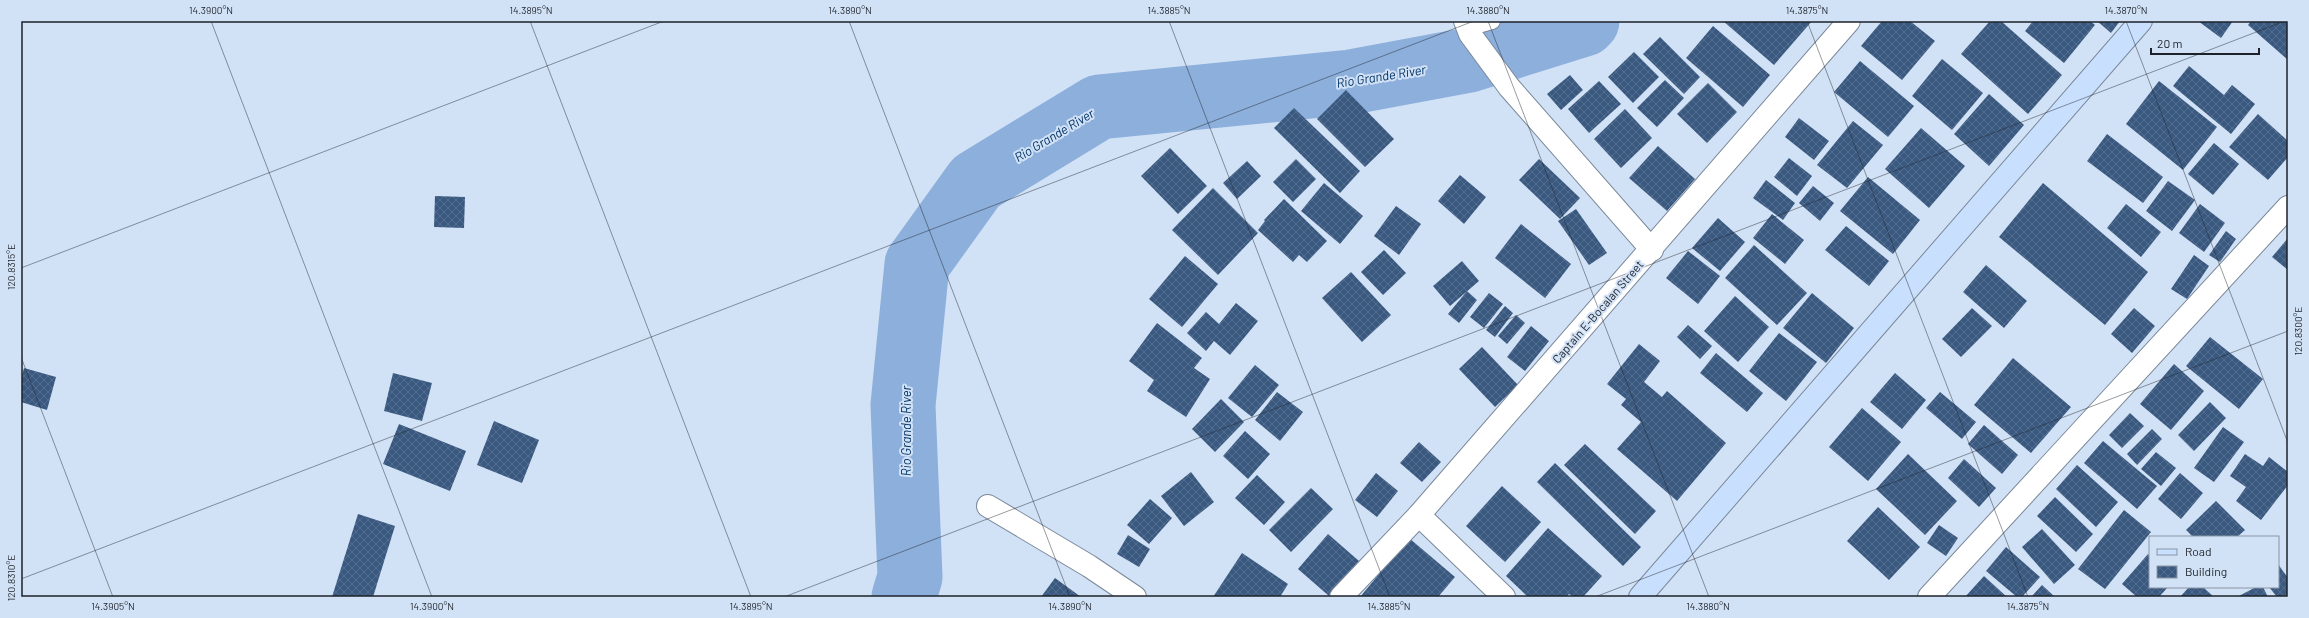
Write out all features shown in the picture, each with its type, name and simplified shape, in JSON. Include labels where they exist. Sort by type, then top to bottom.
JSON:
[{"type":"street","name":"Captain E-Bocalan Street","points":[[1341,597],[1419,515],[1652,250],[1849,21]]},
{"type":"street","points":[[1640,597],[2141,21]]},
{"type":"street","points":[[1467,28],[1509,87],[1652,250]]},
{"type":"street","points":[[1929,597],[2288,206]]},
{"type":"street","points":[[988,506],[1089,566],[1135,597]]},
{"type":"street","points":[[1419,515],[1504,597]]},
{"type":"lane","points":[[1467,28],[1492,21]]},
{"type":"building","points":[[1723,21],[1812,21],[1774,65]]},
{"type":"building","points":[[1882,21],[1910,21],[1935,41],[1902,80],[1861,46]]},
{"type":"building","points":[[1990,21],[2001,21],[2062,75],[2028,114],[1961,54]]},
{"type":"building","points":[[2033,21],[2090,21],[2095,25],[2064,63],[2025,31]]},
{"type":"building","points":[[2097,21],[2120,21],[2111,33]]},
{"type":"building","points":[[2198,21],[2233,21],[2221,38]]},
{"type":"building","points":[[2251,21],[2288,21],[2288,60],[2248,25]]},
{"type":"building","points":[[1713,26],[1770,75],[1743,107],[1686,58]]},
{"type":"building","points":[[1660,37],[1700,77],[1684,94],[1643,54]]},
{"type":"building","points":[[1634,52],[1659,77],[1633,103],[1608,77]]},
{"type":"building","points":[[1942,59],[1983,93],[1952,130],[1912,96]]},
{"type":"building","points":[[1860,61],[1914,106],[1888,137],[1834,92]]},
{"type":"building","points":[[2189,66],[2224,95],[2232,85],[2255,104],[2231,134],[2173,86]]},
{"type":"building","points":[[1570,75],[1583,90],[1561,110],[1547,94]]},
{"type":"building","points":[[1665,80],[1684,98],[1657,127],[1637,108]]},
{"type":"building","points":[[1599,81],[1621,104],[1589,133],[1568,109]]},
{"type":"building","points":[[2159,81],[2217,127],[2183,170],[2126,124]]},
{"type":"building","points":[[1708,83],[1737,112],[1707,143],[1677,114]]},
{"type":"building","points":[[1346,90],[1394,139],[1365,167],[1317,119]]},
{"type":"building","points":[[1989,94],[2024,125],[1989,166],[1954,134]]},
{"type":"building","points":[[1294,108],[1360,171],[1340,193],[1274,128]]},
{"type":"building","points":[[1625,109],[1652,138],[1621,168],[1594,139]]},
{"type":"building","points":[[2258,114],[2288,141],[2288,157],[2268,180],[2229,147]]},
{"type":"building","points":[[1799,118],[1829,141],[1814,160],[1785,137]]},
{"type":"building","points":[[1853,121],[1883,145],[1847,188],[1817,165]]},
{"type":"building","points":[[1921,128],[1965,166],[1929,208],[1885,169]]},
{"type":"building","points":[[2107,134],[2163,177],[2143,203],[2087,161]]},
{"type":"building","points":[[2214,143],[2239,164],[2213,195],[2188,174]]},
{"type":"building","points":[[1658,146],[1695,179],[1667,211],[1629,178]]},
{"type":"building","points":[[1170,148],[1207,186],[1178,214],[1141,176]]},
{"type":"building","points":[[1789,158],[1812,176],[1797,196],[1774,177]]},
{"type":"building","points":[[1296,159],[1316,179],[1293,202],[1273,182]]},
{"type":"building","points":[[1539,159],[1580,198],[1560,219],[1519,180]]},
{"type":"building","points":[[1247,161],[1261,176],[1237,199],[1223,183]]},
{"type":"building","points":[[1460,175],[1486,197],[1464,224],[1438,201]]},
{"type":"building","points":[[1868,177],[1920,220],[1893,254],[1840,211]]},
{"type":"building","points":[[1766,180],[1795,203],[1783,220],[1753,198]]},
{"type":"building","points":[[2168,181],[2195,200],[2172,231],[2146,211]]},
{"type":"building","points":[[1324,183],[1363,216],[1340,244],[1301,211]]},
{"type":"building","points":[[2043,183],[2148,272],[2105,325],[1999,237]]},
{"type":"building","points":[[1813,186],[1834,203],[1820,221],[1799,203]]},
{"type":"building","points":[[1213,188],[1258,233],[1218,275],[1172,230]]},
{"type":"building","points":[[435,196],[465,197],[464,228],[434,227]]},
{"type":"building","points":[[1284,199],[1327,241],[1307,262],[1299,255],[1293,262],[1258,230],[1265,221],[1264,220]]},
{"type":"building","points":[[2126,204],[2161,232],[2141,257],[2107,228]]},
{"type":"building","points":[[2200,204],[2225,223],[2204,252],[2179,233]]},
{"type":"building","points":[[1396,206],[1421,224],[1399,255],[1374,236]]},
{"type":"building","points":[[1576,209],[1607,253],[1589,265],[1558,221]]},
{"type":"building","points":[[1772,214],[1804,240],[1785,264],[1753,238]]},
{"type":"building","points":[[1718,218],[1745,242],[1720,271],[1692,248]]},
{"type":"building","points":[[1521,224],[1571,264],[1545,298],[1495,258]]},
{"type":"building","points":[[1846,226],[1889,261],[1869,286],[1825,250]]},
{"type":"building","points":[[2226,231],[2236,239],[2220,262],[2209,255]]},
{"type":"building","points":[[2288,238],[2288,270],[2272,257]]},
{"type":"building","points":[[1754,245],[1807,293],[1777,325],[1725,278]]},
{"type":"building","points":[[1384,250],[1406,273],[1383,295],[1361,272]]},
{"type":"building","points":[[1688,251],[1720,276],[1698,304],[1666,278]]},
{"type":"building","points":[[2194,255],[2209,266],[2187,299],[2171,289]]},
{"type":"building","points":[[1185,256],[1218,284],[1182,327],[1149,299]]},
{"type":"building","points":[[1462,261],[1479,281],[1450,306],[1433,286]]},
{"type":"building","points":[[1986,265],[2027,301],[2004,328],[1963,292]]},
{"type":"building","points":[[1351,272],[1391,315],[1362,342],[1322,298]]},
{"type":"building","points":[[1467,291],[1477,300],[1459,323],[1448,314]]},
{"type":"building","points":[[1489,293],[1503,304],[1484,328],[1470,317]]},
{"type":"building","points":[[1812,293],[1854,328],[1826,363],[1783,328]]},
{"type":"building","points":[[1735,296],[1769,327],[1738,362],[1704,331]]},
{"type":"building","points":[[1236,303],[1258,321],[1230,355],[1214,341],[1206,351],[1187,333],[1206,312],[1219,324]]},
{"type":"building","points":[[1505,306],[1513,313],[1495,337],[1486,330]]},
{"type":"building","points":[[1972,308],[1992,326],[1961,357],[1942,339]]},
{"type":"building","points":[[2134,308],[2155,326],[2132,353],[2111,334]]},
{"type":"building","points":[[1516,315],[1525,323],[1507,344],[1498,336]]},
{"type":"building","points":[[1157,323],[1202,358],[1194,368],[1210,379],[1186,417],[1147,391],[1154,380],[1129,361]]},
{"type":"building","points":[[1688,325],[1712,346],[1700,359],[1677,337]]},
{"type":"building","points":[[1531,326],[1549,341],[1525,371],[1507,357]]},
{"type":"building","points":[[1779,333],[1817,362],[1786,401],[1749,371]]},
{"type":"building","points":[[2210,337],[2263,379],[2239,409],[2186,366]]},
{"type":"building","points":[[1639,344],[1660,361],[1644,382],[1662,397],[1667,391],[1726,443],[1677,501],[1617,449],[1641,422],[1621,405],[1626,399],[1607,384]]},
{"type":"building","points":[[1482,347],[1518,385],[1495,407],[1459,369]]},
{"type":"building","points":[[1716,353],[1763,393],[1747,412],[1700,373]]},
{"type":"building","points":[[2013,358],[2071,407],[2031,453],[1974,405]]},
{"type":"building","points":[[2174,364],[2204,391],[2171,430],[2140,404]]},
{"type":"building","points":[[1255,365],[1279,385],[1252,417],[1228,398]]},
{"type":"building","points":[[24,368],[56,377],[47,410],[21,402],[21,379]]},
{"type":"building","points":[[393,373],[432,383],[422,421],[384,411]]},
{"type":"building","points":[[1895,373],[1926,400],[1902,429],[1870,402]]},
{"type":"building","points":[[1277,392],[1303,412],[1280,441],[1255,420]]},
{"type":"building","points":[[1940,392],[1976,422],[1962,439],[1926,408]]},
{"type":"building","points":[[1221,399],[1244,422],[1215,452],[1192,429]]},
{"type":"building","points":[[2210,402],[2226,418],[2194,451],[2178,435]]},
{"type":"building","points":[[1862,408],[1901,442],[1868,481],[1829,447]]},
{"type":"building","points":[[2130,413],[2144,426],[2122,448],[2109,435]]},
{"type":"building","points":[[494,421],[539,440],[522,483],[477,465]]},
{"type":"building","points":[[399,424],[466,451],[450,491],[383,464]]},
{"type":"building","points":[[1984,425],[2018,455],[2002,474],[1968,444]]},
{"type":"building","points":[[2223,427],[2244,442],[2214,482],[2194,468]]},
{"type":"building","points":[[2152,429],[2162,439],[2137,465],[2127,454]]},
{"type":"building","points":[[1245,431],[1270,454],[1248,479],[1223,456]]},
{"type":"building","points":[[2103,441],[2157,486],[2137,509],[2084,463]]},
{"type":"building","points":[[1419,442],[1441,462],[1422,482],[1400,463]]},
{"type":"building","points":[[1585,444],[1656,511],[1635,534],[1564,465]]},
{"type":"building","points":[[2156,452],[2176,468],[2161,486],[2141,469]]},
{"type":"building","points":[[1908,454],[1957,501],[1925,535],[1876,489]]},
{"type":"building","points":[[2245,454],[2263,466],[2269,457],[2288,472],[2288,485],[2261,520],[2236,501],[2246,487],[2230,476]]},
{"type":"building","points":[[1964,459],[1996,488],[1979,507],[1948,478]]},
{"type":"building","points":[[1555,463],[1641,547],[1623,566],[1537,482]]},
{"type":"building","points":[[2077,465],[2118,502],[2096,527],[2056,489]]},
{"type":"building","points":[[1191,472],[1214,502],[1184,526],[1161,496]]},
{"type":"building","points":[[1376,473],[1398,491],[1377,517],[1355,500]]},
{"type":"building","points":[[2180,473],[2203,493],[2181,519],[2158,499]]},
{"type":"building","points":[[1257,475],[1285,502],[1264,525],[1235,498]]},
{"type":"building","points":[[1502,486],[1541,522],[1505,562],[1466,526]]},
{"type":"building","points":[[1311,488],[1333,509],[1291,552],[1269,530]]},
{"type":"building","points":[[2055,497],[2093,534],[2076,552],[2037,516]]},
{"type":"building","points":[[1150,499],[1172,518],[1149,544],[1127,525]]},
{"type":"building","points":[[2216,501],[2245,530],[2238,536],[2192,536],[2186,530]]},
{"type":"building","points":[[1878,507],[1920,547],[1889,580],[1847,541]]},
{"type":"building","points":[[2124,510],[2151,532],[2105,589],[2078,569]]},
{"type":"building","points":[[358,514],[395,526],[373,597],[332,597]]},
{"type":"building","points":[[1939,525],[1958,538],[1946,556],[1927,543]]},
{"type":"building","points":[[1548,528],[1602,576],[1583,597],[1573,597],[1569,594],[1566,597],[1528,597],[1506,576]]},
{"type":"building","points":[[2042,529],[2075,565],[2054,584],[2022,547]]},
{"type":"building","points":[[1328,534],[1359,561],[1329,596],[1298,569]]},
{"type":"building","points":[[1128,535],[1150,549],[1139,567],[1117,554]]},
{"type":"building","points":[[1409,538],[1455,577],[1438,597],[1360,597]]},
{"type":"building","points":[[2006,547],[2040,577],[2022,597],[2017,597],[1986,571]]},
{"type":"building","points":[[1242,553],[1288,584],[1280,597],[1213,597]]},
{"type":"building","points":[[2148,554],[2149,588],[2167,588],[2159,597],[2137,597],[2122,584]]},
{"type":"building","points":[[2279,565],[2288,578],[2288,597],[2277,597],[2270,588],[2279,588]]},
{"type":"building","points":[[1984,576],[2007,597],[1965,597]]},
{"type":"building","points":[[1055,578],[1081,597],[1041,597]]},
{"type":"building","points":[[2042,585],[2055,597],[2031,597]]},
{"type":"building","points":[[2188,588],[2204,588],[2214,597],[2180,597]]},
{"type":"building","points":[[2254,588],[2264,588],[2268,597],[2237,597]]},
{"type":"waterway","name":"Rio Grande River","points":[[904,597],[910,577],[903,405],[917,264],[976,182],[1099,107],[1351,82],[1469,60],[1584,24],[1587,21]]}]
